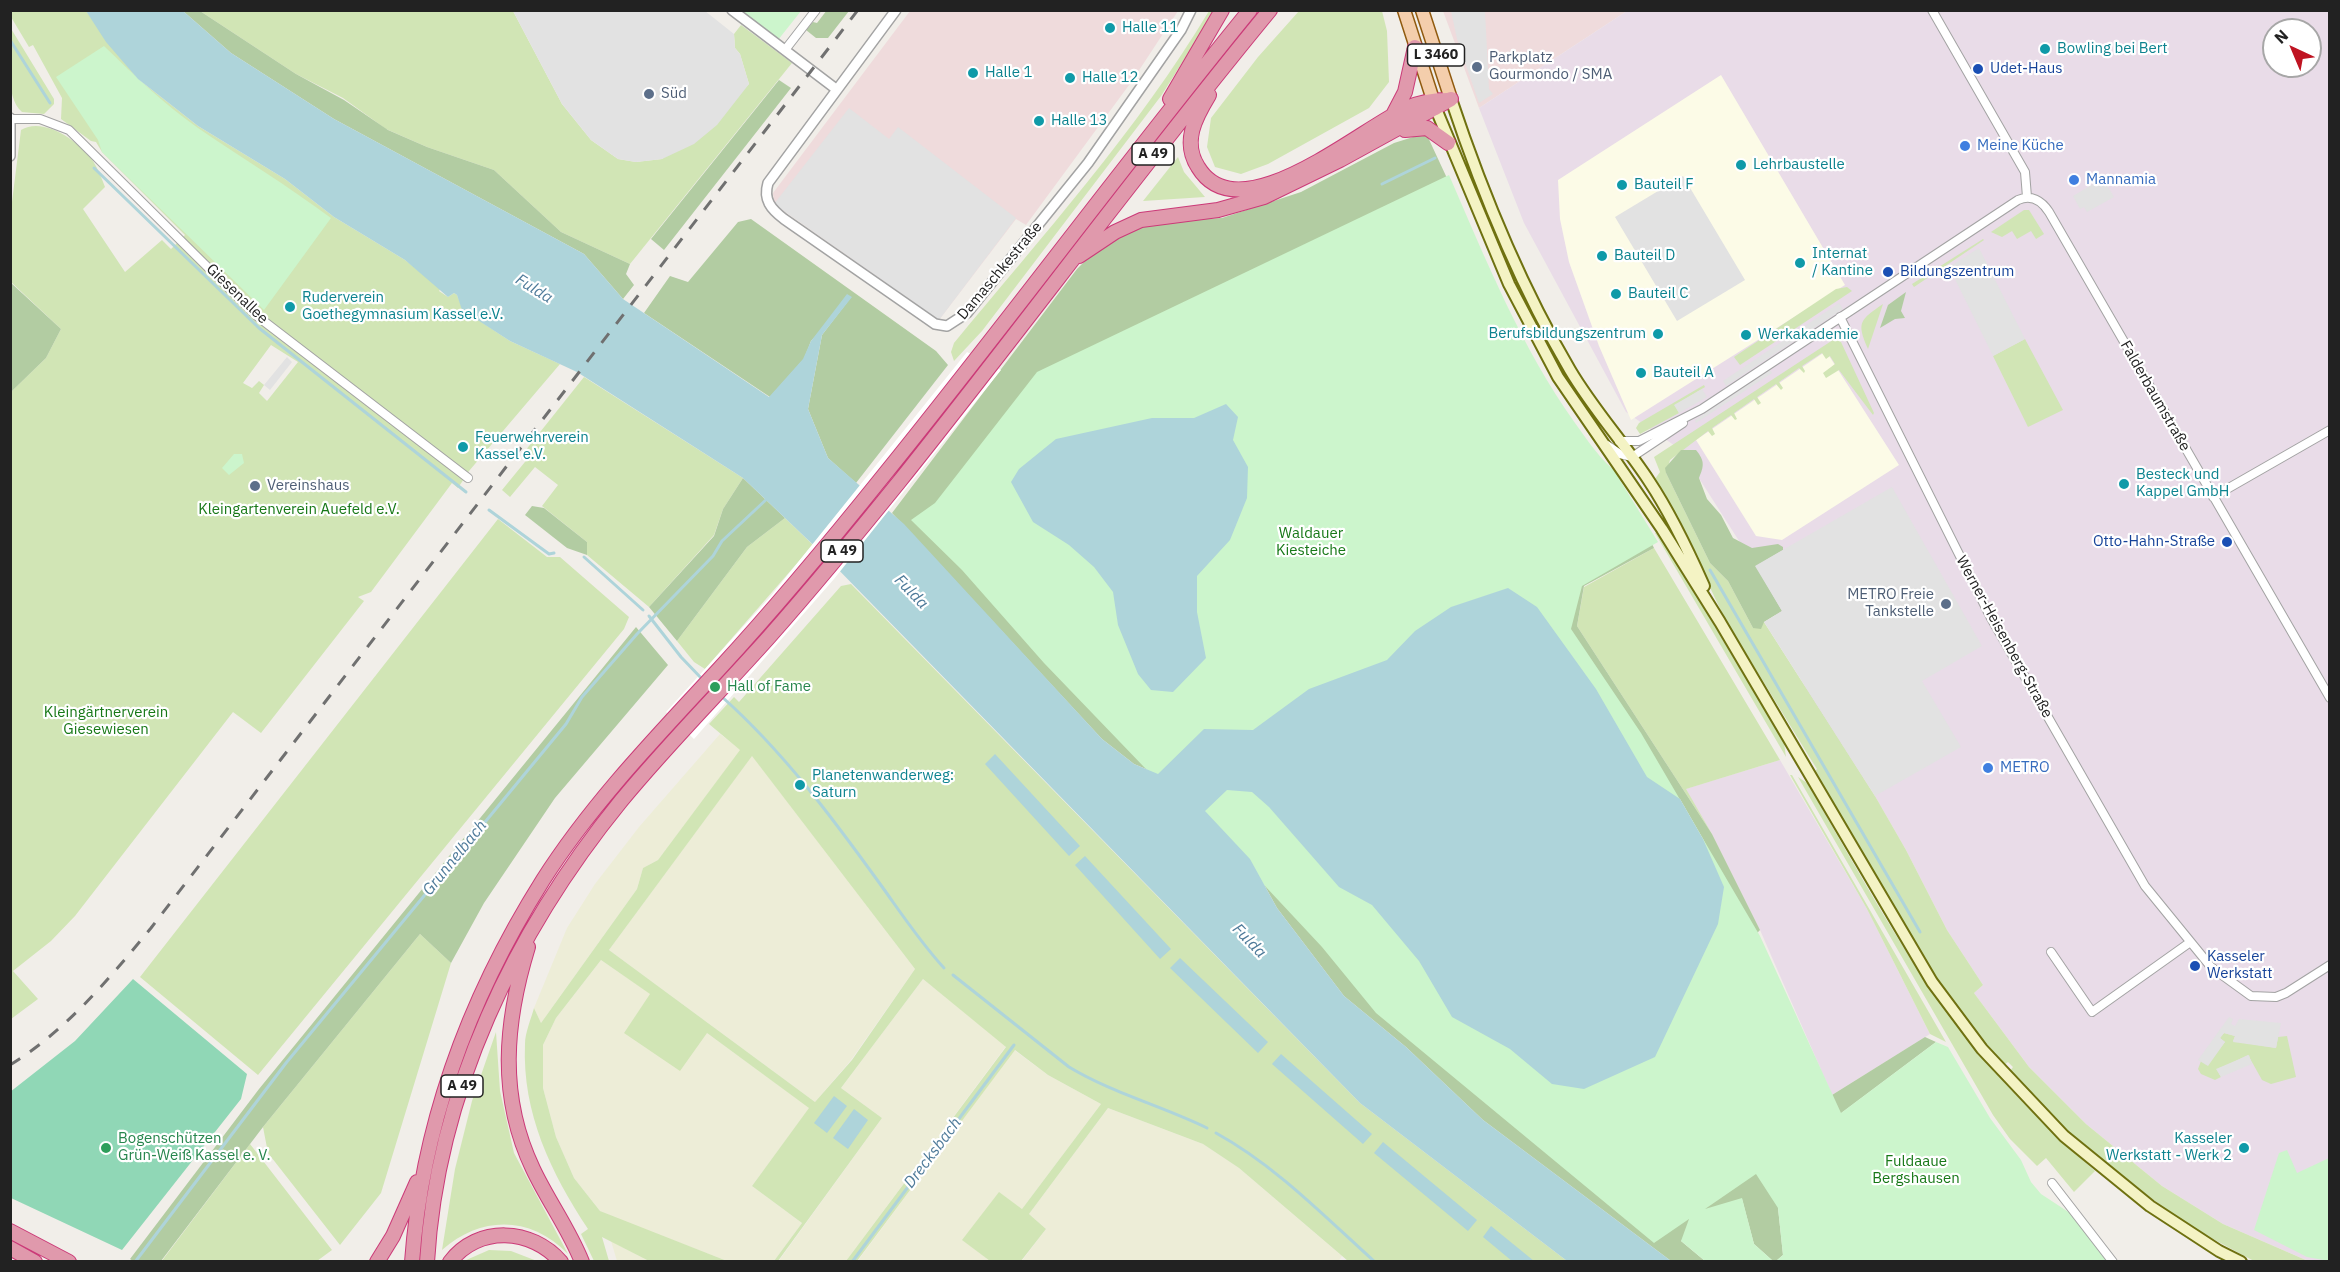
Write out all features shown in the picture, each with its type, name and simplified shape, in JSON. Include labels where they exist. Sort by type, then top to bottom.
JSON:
[{"type":"highway","points":[[1143,142],[1222,10]]},
{"type":"highway","name":"A 49","points":[[412,1262],[426,1158],[441,1098],[466,1028],[499,956],[544,878],[625,773],[811,564],[886,473],[1143,142],[1250,10]]},
{"type":"highway","name":"A 49","points":[[427,1262],[442,1154],[460,1092],[491,1010],[536,922],[590,840],[684,730],[819,579],[1270,10]]},
{"type":"highway","points":[[1249,36],[1199,112],[1191,130],[1190,148],[1194,161],[1203,175],[1215,185],[1235,191],[1256,189],[1345,146],[1413,105],[1434,105]]},
{"type":"highway","points":[[1394,115],[1405,93],[1415,47]]},
{"type":"highway","points":[[1060,273],[1093,245],[1128,225],[1165,215],[1218,210],[1264,197],[1391,133],[1434,105],[1451,99]]},
{"type":"highway","points":[[1391,133],[1424,128],[1449,143]]},
{"type":"highway","points":[[536,922],[510,1017],[507,1065],[510,1092],[527,1155],[582,1262]]},
{"type":"highway","points":[[377,1262],[393,1236],[426,1158]]},
{"type":"highway","points":[[10,1231],[69,1262]]},
{"type":"highway","points":[[450,1262],[474,1241],[502,1235],[539,1243],[561,1262]]},
{"type":"highway","points":[[10,1248],[35,1262]]},
{"type":"highway","points":[[49,1252],[63,1262]]},
{"type":"main road","name":"L 3460","points":[[1404,10],[1434,105],[1449,143],[1509,285],[1558,377],[1662,529],[1720,622],[1914,954],[1982,1049],[2034,1107],[2095,1163],[2184,1230],[2241,1262]]},
{"type":"main road","name":"L 3460","points":[[1422,10],[1451,99],[1521,277],[1571,371],[1632,457],[1675,525],[1720,622]]},
{"type":"street","points":[[732,10],[836,89]]},
{"type":"street","points":[[785,50],[816,10]]},
{"type":"street","name":"Damaschkestraße","points":[[896,10],[768,183],[768,203],[784,219],[925,318],[947,326],[959,321],[967,313],[1089,163],[1191,10]]},
{"type":"street","points":[[1599,438],[1620,454],[1632,457],[1659,441],[1702,409],[1840,317],[2018,200],[2027,197],[2025,172],[1932,10]]},
{"type":"street","points":[[10,156],[11,118]]},
{"type":"street","name":"Giesenallee","points":[[11,118],[40,119],[69,130],[257,316],[468,477]]},
{"type":"street","name":"Falderbaumstraße","points":[[2027,197],[2039,201],[2049,212],[2330,698]]},
{"type":"street","name":"Werner-Heisenberg-Straße","points":[[1840,317],[1991,618],[2145,886],[2189,943],[2228,982],[2257,997],[2276,997],[2286,993],[2330,966]]},
{"type":"street","points":[[1619,441],[1639,441],[1702,409]]},
{"type":"street","points":[[2213,497],[2330,429]]},
{"type":"street","points":[[2051,952],[2092,1012],[2189,943]]},
{"type":"street","points":[[2052,1183],[2113,1262]]},
{"type":"shaded area","name":"Süd","points":[[513,11],[705,11],[734,34],[735,48],[740,54],[749,84],[717,125],[694,144],[662,159],[636,162],[618,159],[591,140],[562,104]]},
{"type":"shaded area","points":[[910,11],[1178,11],[1132,81],[1026,225],[1016,219],[939,320],[774,204],[773,193]]},
{"type":"shaded area","points":[[1443,11],[1627,11],[1479,108]]},
{"type":"shaded area","name":"Parkplatz Gourmondo / SMA","points":[[1451,11],[1485,11],[1489,89],[1493,94],[1479,103],[1457,39]]},
{"type":"shaded area","points":[[1627,11],[2329,11],[2329,1261],[2308,1261],[2223,1224],[2162,1186],[2086,1124],[2029,1067],[1974,993],[1983,985],[1947,930],[1875,796],[1806,690],[1755,566],[1681,450],[1626,412],[1524,223],[1479,108]]},
{"type":"shaded area","points":[[1721,75],[1845,285],[1631,420],[1599,346],[1569,262],[1560,219],[1558,180]]},
{"type":"shaded area","points":[[849,108],[889,139],[898,127],[1016,218],[939,320],[774,204]]},
{"type":"shaded area","points":[[1683,176],[1745,280],[1677,321],[1615,217]]},
{"type":"shaded area","points":[[2103,178],[2114,197],[2087,212],[2084,207],[2080,209],[2073,196]]},
{"type":"shaded area","points":[[1979,248],[2025,339],[1993,356],[1949,267]]},
{"type":"shaded area","points":[[1839,303],[1843,309],[1726,386],[1723,381]]},
{"type":"shaded area","points":[[1826,351],[1899,465],[1782,540],[1756,536],[1696,440]]},
{"type":"shaded area","points":[[287,357],[292,362],[270,390],[264,385]]},
{"type":"shaded area","points":[[1770,370],[1772,373],[1696,423],[1695,420]]},
{"type":"shaded area","points":[[1702,389],[1707,397],[1679,413],[1674,405]]},
{"type":"shaded area","points":[[1892,487],[1982,646],[1922,681],[1961,747],[1875,796],[1764,622],[1782,611],[1755,566]]},
{"type":"shaded area","points":[[720,734],[741,750],[658,860],[643,868],[637,889],[541,1023],[534,1008],[567,928],[595,884],[639,827]]},
{"type":"shaded area","points":[[752,755],[915,969],[851,1060],[815,1102],[609,950]]},
{"type":"shaded area","points":[[1780,760],[1867,909],[1930,1034],[1832,1095],[1760,930],[1712,834],[1685,789]]},
{"type":"shaded area","points":[[601,960],[651,994],[624,1033],[707,1033],[810,1108],[752,1186],[802,1223],[774,1261],[727,1261],[615,1218],[600,1211],[574,1178],[556,1137],[543,1088],[543,1045],[556,1018]]},
{"type":"shaded area","points":[[923,979],[1006,1046],[846,1261],[778,1262],[882,1118],[841,1088]]},
{"type":"shaded area","points":[[2229,1017],[2233,1019],[2231,1024],[2235,1026],[2239,1019],[2281,1023],[2276,1048],[2233,1042],[2235,1036],[2224,1033],[2220,1038],[2225,1042],[2208,1066],[2198,1060]]},
{"type":"shaded area","points":[[1014,1050],[1048,1075],[1101,1104],[1022,1209],[999,1193],[963,1240],[990,1261],[857,1262]]},
{"type":"shaded area","points":[[2249,1055],[2252,1064],[2221,1077],[2216,1069]]},
{"type":"shaded area","points":[[1108,1108],[1203,1144],[1239,1168],[1342,1256],[1338,1262],[1021,1262],[1046,1229],[1029,1214]]},
{"type":"shaded area","points":[[611,1241],[649,1261],[617,1261]]},
{"type":"green space","points":[[827,10],[849,11],[828,38],[816,38],[806,30],[813,22],[817,23]]},
{"type":"green space","points":[[11,11],[86,11],[138,79],[198,126],[285,179],[334,217],[405,260],[441,288],[439,291],[448,297],[454,293],[457,295],[463,310],[510,341],[560,364],[469,471],[458,488],[452,483],[371,592],[358,597],[364,601],[261,733],[233,712],[75,916],[51,941],[13,971],[38,999],[11,1019],[11,392],[46,358],[61,329],[11,282],[11,210],[21,130],[40,126],[61,133],[80,146],[93,161],[105,187],[83,209],[125,272],[162,240],[171,249],[185,235],[102,152],[96,142],[91,141],[61,119],[62,98],[33,45],[29,47],[11,17]],"holes":[[[271,345],[298,362],[267,401],[259,393],[264,385],[259,381],[252,388],[243,383]]]},
{"type":"green space","points":[[183,11],[200,11],[296,74],[344,100],[388,130],[427,147],[494,170],[561,232],[630,264],[626,274],[634,285],[623,299],[584,254],[334,119],[231,53]]},
{"type":"green space","points":[[200,11],[513,11],[562,104],[591,140],[618,159],[636,162],[662,159],[749,84],[740,54],[735,48],[734,34],[741,25],[792,63],[630,264],[561,232],[494,170],[427,147],[386,129],[343,98],[296,74]]},
{"type":"green space","points":[[741,11],[801,11],[778,40]]},
{"type":"green space","points":[[1209,11],[1215,11],[1161,96],[982,331],[954,361],[951,352],[954,343],[1088,182],[1151,98]]},
{"type":"green space","points":[[1299,11],[1382,11],[1387,31],[1389,82],[1369,108],[1268,164],[1241,174],[1215,167],[1207,147],[1211,118],[1258,57]]},
{"type":"green space","points":[[10,27],[54,99],[54,104],[44,114],[22,112],[16,105],[9,72]]},
{"type":"green space","points":[[104,46],[185,119],[331,218],[264,310],[102,152],[98,140],[56,77]]},
{"type":"green space","points":[[779,80],[791,88],[664,250],[651,239]]},
{"type":"green space","name":"Waldauer Kiesteiche","points":[[1426,133],[1531,359],[1569,421],[1627,494],[1654,548],[1584,586],[1577,626],[1712,834],[1760,930],[1732,959],[1832,1095],[1925,1037],[1936,1042],[1840,1114],[1778,1208],[1783,1255],[1776,1261],[1773,1261],[1754,1244],[1742,1199],[1681,1241],[1705,1261],[1671,1261],[1483,1120],[1406,1047],[1344,996],[1277,908],[1250,859],[1724,887],[1703,839],[1680,799],[1158,774],[1134,764],[1102,739],[892,513],[1077,269],[1094,252],[1132,230],[1159,221],[1222,218],[1301,192],[1394,143]]},
{"type":"green space","points":[[1178,157],[1184,172],[1205,197],[1143,201]]},
{"type":"green space","name":"Waldauer Kiesteiche","points":[[1449,175],[1521,334],[1538,364],[1590,444],[1620,475],[1618,477],[1658,542],[1582,586],[1571,629],[1641,733],[1760,936],[1841,1113],[1936,1042],[1948,1047],[1990,1118],[2021,1160],[2031,1182],[2041,1194],[2070,1213],[2108,1261],[1776,1261],[1783,1255],[1778,1208],[1756,1174],[1705,1209],[1742,1198],[1754,1244],[1773,1261],[1705,1261],[1681,1241],[1689,1219],[1654,1243],[1376,1013],[1322,947],[1223,841],[1144,767],[1044,663],[962,570],[911,520],[935,503],[1037,372]]},
{"type":"green space","points":[[2024,210],[2029,210],[2044,234],[2036,239],[2031,231],[2017,239],[2012,231],[2002,237],[1991,232]]},
{"type":"green space","points":[[751,219],[936,351],[948,365],[856,483],[828,458],[808,409],[822,335],[851,297],[811,341],[804,359],[770,397],[644,313],[670,276],[688,282],[738,222]]},
{"type":"green space","points":[[1983,239],[1914,287],[1912,284]]},
{"type":"green space","points":[[10,282],[61,329],[46,358],[11,392]]},
{"type":"green space","points":[[1847,287],[1852,291],[1740,365],[1734,357],[1836,289]]},
{"type":"green space","points":[[1906,292],[1901,311],[1905,318],[1895,319],[1880,328],[1888,305]]},
{"type":"green space","points":[[1883,304],[1868,349],[1862,333],[1862,322]]},
{"type":"green space","points":[[1836,338],[1841,342],[1873,415],[1839,370],[1826,378],[1823,373],[1835,364],[1830,356],[1826,359],[1822,353],[1802,366],[1804,373],[1799,368],[1779,382],[1783,388],[1781,390],[1776,384],[1757,397],[1761,403],[1758,405],[1754,399],[1734,413],[1737,419],[1735,420],[1731,415],[1712,428],[1715,434],[1712,436],[1708,431],[1670,460],[1666,473],[1710,563],[1728,581],[1753,628],[1764,622],[1875,796],[1947,930],[1983,985],[1974,993],[2029,1067],[2086,1124],[2162,1186],[2223,1224],[2308,1261],[2254,1261],[2187,1225],[2099,1159],[2068,1131],[2010,1071],[2013,1067],[2008,1062],[2004,1065],[1976,1032],[1925,960],[1879,886],[1814,772],[1817,769],[1725,619],[1674,512],[1655,479],[1660,472],[1654,457]]},
{"type":"green space","points":[[2025,339],[2063,410],[2028,427],[1993,356]]},
{"type":"green space","points":[[584,377],[743,478],[723,509],[714,535],[649,607],[587,555],[587,542],[542,506],[558,485],[535,467],[510,497],[502,490],[529,457],[525,451]]},
{"type":"green space","points":[[1704,385],[1705,387],[1675,405],[1679,413],[1640,434],[1636,428],[1639,423]]},
{"type":"green space","points":[[1681,450],[1696,450],[1701,457],[1703,467],[1699,478],[1707,499],[1721,515],[1733,538],[1752,548],[1778,544],[1783,547],[1783,550],[1756,566],[1782,611],[1764,622],[1761,629],[1753,628],[1728,581],[1710,563],[1666,473],[1665,468]]},
{"type":"green space","points":[[234,454],[242,454],[244,463],[229,475],[222,468]]},
{"type":"green space","points":[[743,478],[785,518],[747,547],[677,641],[649,607],[714,536],[723,509]]},
{"type":"green space","points":[[532,506],[544,508],[587,542],[587,555],[567,548],[525,515]]},
{"type":"green space","points":[[785,518],[813,545],[705,669],[694,662],[677,641],[747,547]]},
{"type":"green space","points":[[498,519],[547,557],[560,557],[629,617],[624,629],[258,1075],[140,977]]},
{"type":"green space","points":[[1658,531],[1784,743],[1786,757],[1655,533]]},
{"type":"green space","points":[[1654,548],[1780,760],[1686,789],[1712,834],[1577,626],[1584,587]]},
{"type":"green space","points":[[851,584],[1360,1103],[1567,1261],[1348,1261],[1239,1168],[1203,1144],[1108,1108],[1029,1214],[1046,1229],[1021,1261],[990,1261],[962,1240],[999,1192],[1022,1209],[1101,1104],[1048,1075],[1015,1050],[857,1261],[846,1261],[1006,1047],[923,979],[841,1088],[882,1118],[778,1261],[774,1261],[802,1223],[752,1186],[809,1108],[707,1033],[680,1071],[624,1033],[650,994],[601,960],[556,1018],[543,1045],[543,1088],[556,1137],[574,1178],[600,1211],[727,1261],[649,1261],[602,1237],[609,1261],[594,1261],[581,1234],[588,1229],[551,1164],[528,1094],[525,1044],[534,1008],[541,1023],[637,889],[643,868],[658,860],[740,750],[709,724],[734,697],[739,702],[841,586]],"holes":[[[752,756],[915,969],[852,1060],[815,1102],[609,950]]]},
{"type":"green space","points":[[636,627],[668,665],[555,798],[484,903],[451,963],[420,934],[263,1127],[161,1261],[133,1261],[130,1259],[259,1089]]},
{"type":"green space","points":[[1790,775],[1946,1042],[1930,1034],[1867,909]]},
{"type":"green space","points":[[1798,777],[1807,783],[1888,922],[1954,1022],[2020,1099],[2095,1171],[2074,1192],[2046,1158],[2037,1166],[2010,1139],[1993,1115]]},
{"type":"green space","points":[[420,934],[451,963],[381,1193],[340,1245],[268,1153],[263,1127]]},
{"type":"green space","name":"Bogenschützen Grün-Weiß Kassel e. V.","points":[[133,979],[247,1074],[241,1099],[122,1250],[11,1198],[10,1092],[75,1041]]},
{"type":"green space","points":[[496,1032],[500,1091],[514,1153],[568,1254],[554,1241],[538,1232],[506,1225],[490,1226],[473,1231],[442,1250],[455,1169],[472,1101]]},
{"type":"green space","points":[[2224,1033],[2235,1036],[2233,1041],[2276,1048],[2278,1037],[2287,1036],[2296,1077],[2271,1084],[2262,1080],[2248,1055],[2217,1070],[2221,1077],[2215,1080],[2201,1074],[2198,1069],[2201,1061],[2207,1065],[2225,1042],[2220,1038]]},
{"type":"green space","points":[[250,1144],[332,1250],[317,1261],[161,1262]]},
{"type":"green space","points":[[2287,1150],[2297,1173],[2329,1158],[2329,1261],[2307,1257],[2254,1230],[2279,1153]]},
{"type":"green space","points":[[489,1250],[511,1251],[537,1261],[464,1261]]},
{"type":"water","name":"Fulda","points":[[86,11],[183,11],[231,53],[334,119],[584,254],[623,299],[769,397],[803,359],[811,341],[847,294],[852,297],[822,335],[808,409],[828,458],[904,524],[1102,739],[1134,764],[1158,774],[1204,729],[1253,730],[1309,689],[1387,660],[1415,631],[1451,607],[1508,588],[1537,607],[1596,689],[1647,777],[1680,799],[1703,839],[1724,887],[1718,924],[1655,1057],[1584,1089],[1552,1084],[1510,1049],[1452,1017],[1419,961],[1372,905],[1339,887],[1269,807],[1252,792],[1227,790],[1205,811],[1250,859],[1277,908],[1344,996],[1406,1047],[1483,1120],[1671,1261],[1567,1261],[1360,1103],[828,559],[743,478],[577,372],[510,341],[462,310],[457,295],[454,293],[448,297],[405,260],[334,217],[285,179],[198,126],[138,79],[106,42]]},
{"type":"water","points":[[1226,404],[1238,417],[1233,440],[1248,467],[1247,498],[1230,540],[1197,576],[1197,612],[1206,658],[1173,692],[1151,690],[1138,674],[1118,625],[1113,592],[1094,567],[1069,545],[1033,522],[1011,482],[1019,469],[1056,439],[1152,418],[1194,418]]},
{"type":"water","points":[[995,754],[1080,846],[1069,856],[985,764]]},
{"type":"water","points":[[1085,856],[1171,949],[1160,959],[1075,865]]},
{"type":"water","points":[[1180,958],[1268,1042],[1258,1053],[1170,968]]},
{"type":"water","points":[[1281,1054],[1372,1134],[1363,1144],[1272,1064]]},
{"type":"water","points":[[834,1096],[847,1106],[827,1133],[814,1123]]},
{"type":"water","points":[[854,1109],[868,1120],[848,1149],[833,1138]]},
{"type":"water","points":[[1383,1142],[1477,1220],[1468,1231],[1374,1153]]},
{"type":"water","points":[[1491,1226],[1534,1261],[1512,1261],[1483,1237]]},
{"type":"pier","points":[[967,352],[1001,370],[834,579],[694,739],[666,712],[770,597]]},
{"type":"waterway","points":[[10,40],[50,103]]},
{"type":"waterway","points":[[1382,184],[1435,158]]},
{"type":"waterway","points":[[94,168],[259,328],[466,492]]},
{"type":"waterway","name":"Grunnelbach","points":[[135,1262],[286,1063],[566,724],[582,697],[637,634],[713,556],[722,541],[769,497]]},
{"type":"waterway","points":[[489,510],[549,554],[554,553]]},
{"type":"waterway","points":[[584,557],[643,610]]},
{"type":"waterway","points":[[1710,570],[1920,932]]},
{"type":"waterway","points":[[649,616],[681,657],[703,680]]},
{"type":"waterway","points":[[721,696],[787,763],[846,837],[920,939],[944,968]]},
{"type":"waterway","points":[[953,975],[1069,1067],[1120,1092],[1207,1128]]},
{"type":"waterway","name":"Drecksbach","points":[[852,1262],[1014,1045]]},
{"type":"waterway","points":[[1216,1133],[1279,1176],[1375,1262]]},
{"type":"railway","points":[[10,1065],[69,1020],[103,985],[151,928],[858,10]]},
{"type":"place","name":"Halle 11","points":[[1110,28]]},
{"type":"place","name":"Bowling bei Bert","points":[[2045,49]]},
{"type":"place","name":"Parkplatz Gourmondo / SMA","points":[[1477,67]]},
{"type":"place","name":"Udet-Haus","points":[[1978,69]]},
{"type":"place","name":"Halle 1","points":[[973,73]]},
{"type":"place","name":"Halle 12","points":[[1070,78]]},
{"type":"place","name":"Süd","points":[[649,94]]},
{"type":"place","name":"Halle 13","points":[[1039,121]]},
{"type":"place","name":"Meine Küche","points":[[1965,146]]},
{"type":"place","name":"Lehrbaustelle","points":[[1741,165]]},
{"type":"place","name":"Mannamia","points":[[2074,180]]},
{"type":"place","name":"Bauteil F","points":[[1622,185]]},
{"type":"place","name":"Bauteil D","points":[[1602,256]]},
{"type":"place","name":"Internat / Kantine","points":[[1800,263]]},
{"type":"place","name":"Bildungszentrum","points":[[1888,272]]},
{"type":"place","name":"Bauteil C","points":[[1616,294]]},
{"type":"place","name":"Ruderverein Goethegymnasium Kassel e.V.","points":[[290,307]]},
{"type":"place","name":"Berufsbildungszentrum","points":[[1658,334]]},
{"type":"place","name":"Werkakademie","points":[[1746,335]]},
{"type":"place","name":"Bauteil A","points":[[1641,373]]},
{"type":"place","name":"Feuerwehrverein Kassel e.V.","points":[[463,447]]},
{"type":"place","name":"Besteck und Kappel GmbH","points":[[2124,484]]},
{"type":"place","name":"Vereinshaus","points":[[255,486]]},
{"type":"place","name":"Otto-Hahn-Straße","points":[[2227,542]]},
{"type":"place","name":"METRO Freie Tankstelle","points":[[1946,604]]},
{"type":"place","name":"Hall of Fame","points":[[715,687]]},
{"type":"place","name":"METRO","points":[[1988,768]]},
{"type":"place","name":"Planetenwanderweg: Saturn","points":[[800,785]]},
{"type":"place","name":"Kasseler Werkstatt","points":[[2195,966]]},
{"type":"place","name":"Bogenschützen Grün-Weiß Kassel e. V.","points":[[106,1148]]},
{"type":"place","name":"Kasseler Werkstatt - Werk 2","points":[[2244,1148]]},
{"type":"park label","name":"Kleingartenverein Auefeld e.V.","points":[[299,510]]},
{"type":"park label","name":"Kleingärtnerverein Giesewiesen","points":[[106,722]]},
{"type":"park label","name":"Fuldaaue Bergshausen","points":[[1916,1170]]}]
